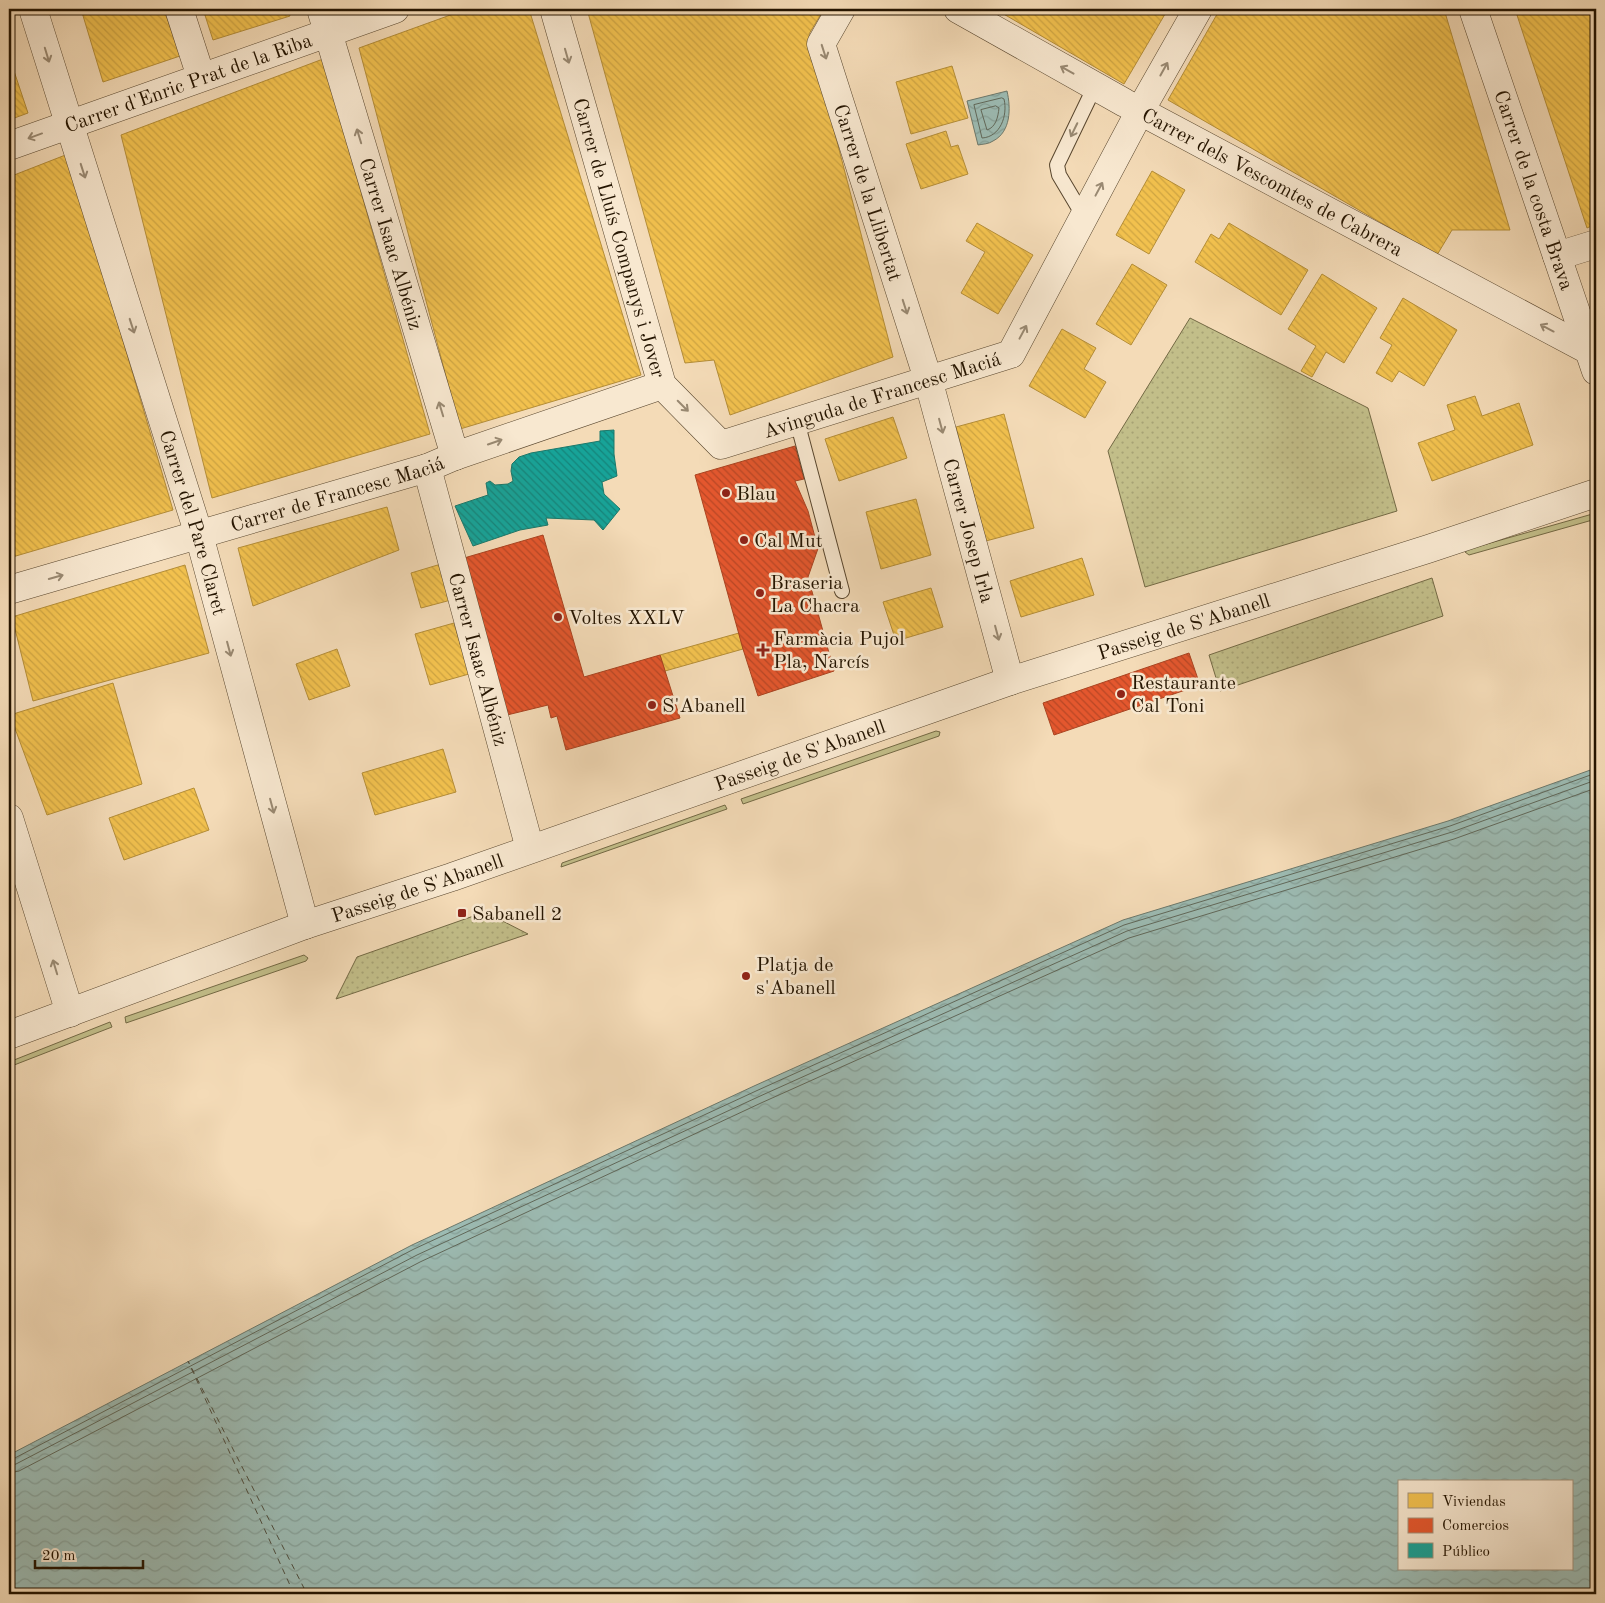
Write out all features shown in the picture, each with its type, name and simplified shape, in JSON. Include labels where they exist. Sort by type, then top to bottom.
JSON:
[{"type":"street","name":"Carrer del Pare Claret","points":[[33,9],[198,535],[305,925]]},
{"type":"street","points":[[179,9],[201,78]]},
{"type":"street","name":"Carrer d'Enric Prat de la Riba","points":[[9,146],[201,78],[324,20],[395,9]]},
{"type":"street","name":"Carrer de Lluís Companys i Jover","points":[[554,9],[662,385],[721,445]]},
{"type":"street","name":"Carrer de la Llibertat","points":[[841,9],[821,44],[928,379]]},
{"type":"street","name":"Carrer dels Vescomtes de Cabrera","points":[[958,9],[1593,361]]},
{"type":"street","name":"Avinguda de Francesc Maciá","points":[[721,445],[1011,354],[1140,111],[1198,9]]},
{"type":"street","name":"Carrer de la costa Brava","points":[[1473,9],[1593,361]]},
{"type":"street","name":"Carrer Isaac Albéniz","points":[[324,20],[455,456]]},
{"type":"street","points":[[1557,256],[1596,244]]},
{"type":"street","name":"Carrer Josep Irla","points":[[928,379],[1010,681]]},
{"type":"street","name":"Carrer de Francesc Maciá","points":[[9,590],[428,468],[455,456],[662,385]]},
{"type":"street","name":"Carrer Isaac Albéniz","points":[[428,468],[530,849]]},
{"type":"street","name":"Passeig de S'Abanell","points":[[9,1035],[305,925],[530,849],[1010,681],[1428,549],[1596,493]]},
{"type":"street","points":[[9,818],[70,1013]]},
{"type":"lane","points":[[1084,217],[1059,174],[1056,165],[1095,86]]},
{"type":"lane","points":[[797,421],[842,591]]},
{"type":"shaded area","points":[[1190,318],[1368,408],[1397,511],[1145,587],[1108,451]]},
{"type":"shaded area","points":[[1596,513],[1596,519],[1469,555],[1465,552],[1469,549]]},
{"type":"shaded area","points":[[1432,578],[1443,616],[1220,691],[1209,655]]},
{"type":"shaded area","points":[[936,731],[940,732],[939,736],[743,804],[741,799]]},
{"type":"shaded area","points":[[725,805],[727,809],[561,867],[562,863]]},
{"type":"shaded area","points":[[485,912],[528,934],[336,999],[357,957]]},
{"type":"shaded area","points":[[304,955],[308,958],[306,961],[126,1023],[125,1017]]},
{"type":"shaded area","points":[[110,1022],[112,1027],[9,1067],[9,1062]]},
{"type":"water","points":[[1007,91],[1009,112],[1003,132],[991,142],[978,145],[967,101]]},
{"type":"water","points":[[1596,768],[1596,1594],[9,1594],[9,1455],[412,1245],[754,1086],[1123,920],[1448,821]]},
{"type":"building: Viviendas","points":[[81,9],[164,9],[180,56],[103,82]]},
{"type":"building: Viviendas","points":[[203,9],[288,9],[290,16],[213,40]]},
{"type":"building: Viviendas","points":[[467,9],[529,9],[641,375],[460,429],[359,48]]},
{"type":"building: Viviendas","points":[[587,9],[824,9],[809,34],[893,357],[730,415],[714,360],[685,363]]},
{"type":"building: Viviendas","points":[[995,9],[1168,9],[1124,84]]},
{"type":"building: Viviendas","points":[[1220,9],[1444,9],[1510,230],[1452,230],[1437,255],[1168,100]]},
{"type":"building: Viviendas","points":[[1515,9],[1596,9],[1596,224],[1587,228]]},
{"type":"building: Viviendas","points":[[9,56],[28,113],[9,120]]},
{"type":"building: Viviendas","points":[[323,59],[430,434],[212,498],[121,135]]},
{"type":"building: Viviendas","points":[[952,66],[968,118],[911,134],[896,82]]},
{"type":"building: Viviendas","points":[[946,131],[951,147],[958,145],[968,174],[921,189],[906,144]]},
{"type":"building: Viviendas","points":[[68,154],[173,510],[9,558],[9,177]]},
{"type":"building: Viviendas","points":[[1152,171],[1185,190],[1149,254],[1116,235]]},
{"type":"building: Viviendas","points":[[977,223],[1033,255],[998,314],[961,293],[985,252],[966,241]]},
{"type":"building: Viviendas","points":[[1229,223],[1308,270],[1281,315],[1195,262],[1211,234],[1219,239]]},
{"type":"building: Viviendas","points":[[1132,264],[1167,285],[1131,345],[1096,324]]},
{"type":"building: Viviendas","points":[[1322,274],[1377,308],[1344,363],[1326,352],[1312,377],[1301,371],[1316,346],[1288,329]]},
{"type":"building: Viviendas","points":[[1403,298],[1457,330],[1424,386],[1399,371],[1392,382],[1376,373],[1392,345],[1380,338]]},
{"type":"building: Viviendas","points":[[1062,329],[1096,348],[1084,369],[1106,382],[1085,418],[1029,386]]},
{"type":"building: Viviendas","points":[[1475,396],[1482,416],[1519,403],[1533,445],[1432,481],[1418,443],[1455,430],[1447,405]]},
{"type":"building: Viviendas","points":[[1004,414],[1034,528],[986,541],[956,427]]},
{"type":"building: Viviendas","points":[[893,417],[907,458],[839,481],[825,439]]},
{"type":"building: Viviendas","points":[[916,499],[931,555],[881,569],[866,512]]},
{"type":"building: Viviendas","points":[[387,507],[399,550],[253,606],[238,548]]},
{"type":"building: Viviendas","points":[[1082,558],[1094,595],[1021,617],[1010,581]]},
{"type":"building: Viviendas","points":[[441,564],[451,600],[421,608],[411,573]]},
{"type":"building: Viviendas","points":[[185,565],[209,653],[33,701],[12,617]]},
{"type":"building: Viviendas","points":[[931,588],[943,627],[896,641],[883,602]]},
{"type":"building: Viviendas","points":[[454,623],[469,674],[430,685],[415,634]]},
{"type":"building: Viviendas","points":[[739,633],[743,649],[665,671],[660,655]]},
{"type":"building: Viviendas","points":[[337,649],[350,686],[309,700],[296,664]]},
{"type":"building: Viviendas","points":[[113,683],[142,784],[47,815],[10,715]]},
{"type":"building: Viviendas","points":[[443,749],[456,792],[375,815],[362,773]]},
{"type":"building: Viviendas","points":[[194,788],[209,830],[124,860],[109,818]]},
{"type":"building: Comercios","points":[[795,446],[804,479],[795,481],[808,511],[816,541],[821,540],[808,577],[834,671],[758,696],[743,649],[695,475]]},
{"type":"building: Comercios","points":[[543,535],[584,677],[660,655],[680,718],[566,750],[557,716],[551,718],[548,705],[507,715],[464,558]]},
{"type":"building: Comercios","name":"Restaurante Cal Toni","points":[[1189,653],[1200,685],[1054,735],[1043,703]]},
{"type":"building: Público","points":[[614,430],[614,454],[617,476],[602,482],[604,494],[620,509],[603,530],[594,520],[546,518],[548,525],[520,530],[473,546],[455,506],[488,495],[486,483],[490,481],[495,485],[508,484],[513,481],[512,464],[519,457],[531,453],[600,441],[600,431]]},
{"type":"ferry route","points":[[294,1594],[188,1361],[307,1594]]},
{"type":"place","name":"Blau","points":[[726,493]]},
{"type":"place","name":"Cal Mut","points":[[744,540]]},
{"type":"place","name":"Braseria La Chacra","points":[[760,593]]},
{"type":"place","name":"Voltes XXLV","points":[[558,617]]},
{"type":"place","name":"Farmàcia Pujol Pla, Narcís","points":[[763,650]]},
{"type":"place","name":"Restaurante Cal Toni","points":[[1121,694]]},
{"type":"place","name":"S'Abanell","points":[[652,705]]},
{"type":"place","name":"Sabanell 2","points":[[462,913]]},
{"type":"place","name":"Platja de s'Abanell","points":[[746,976]]}]
